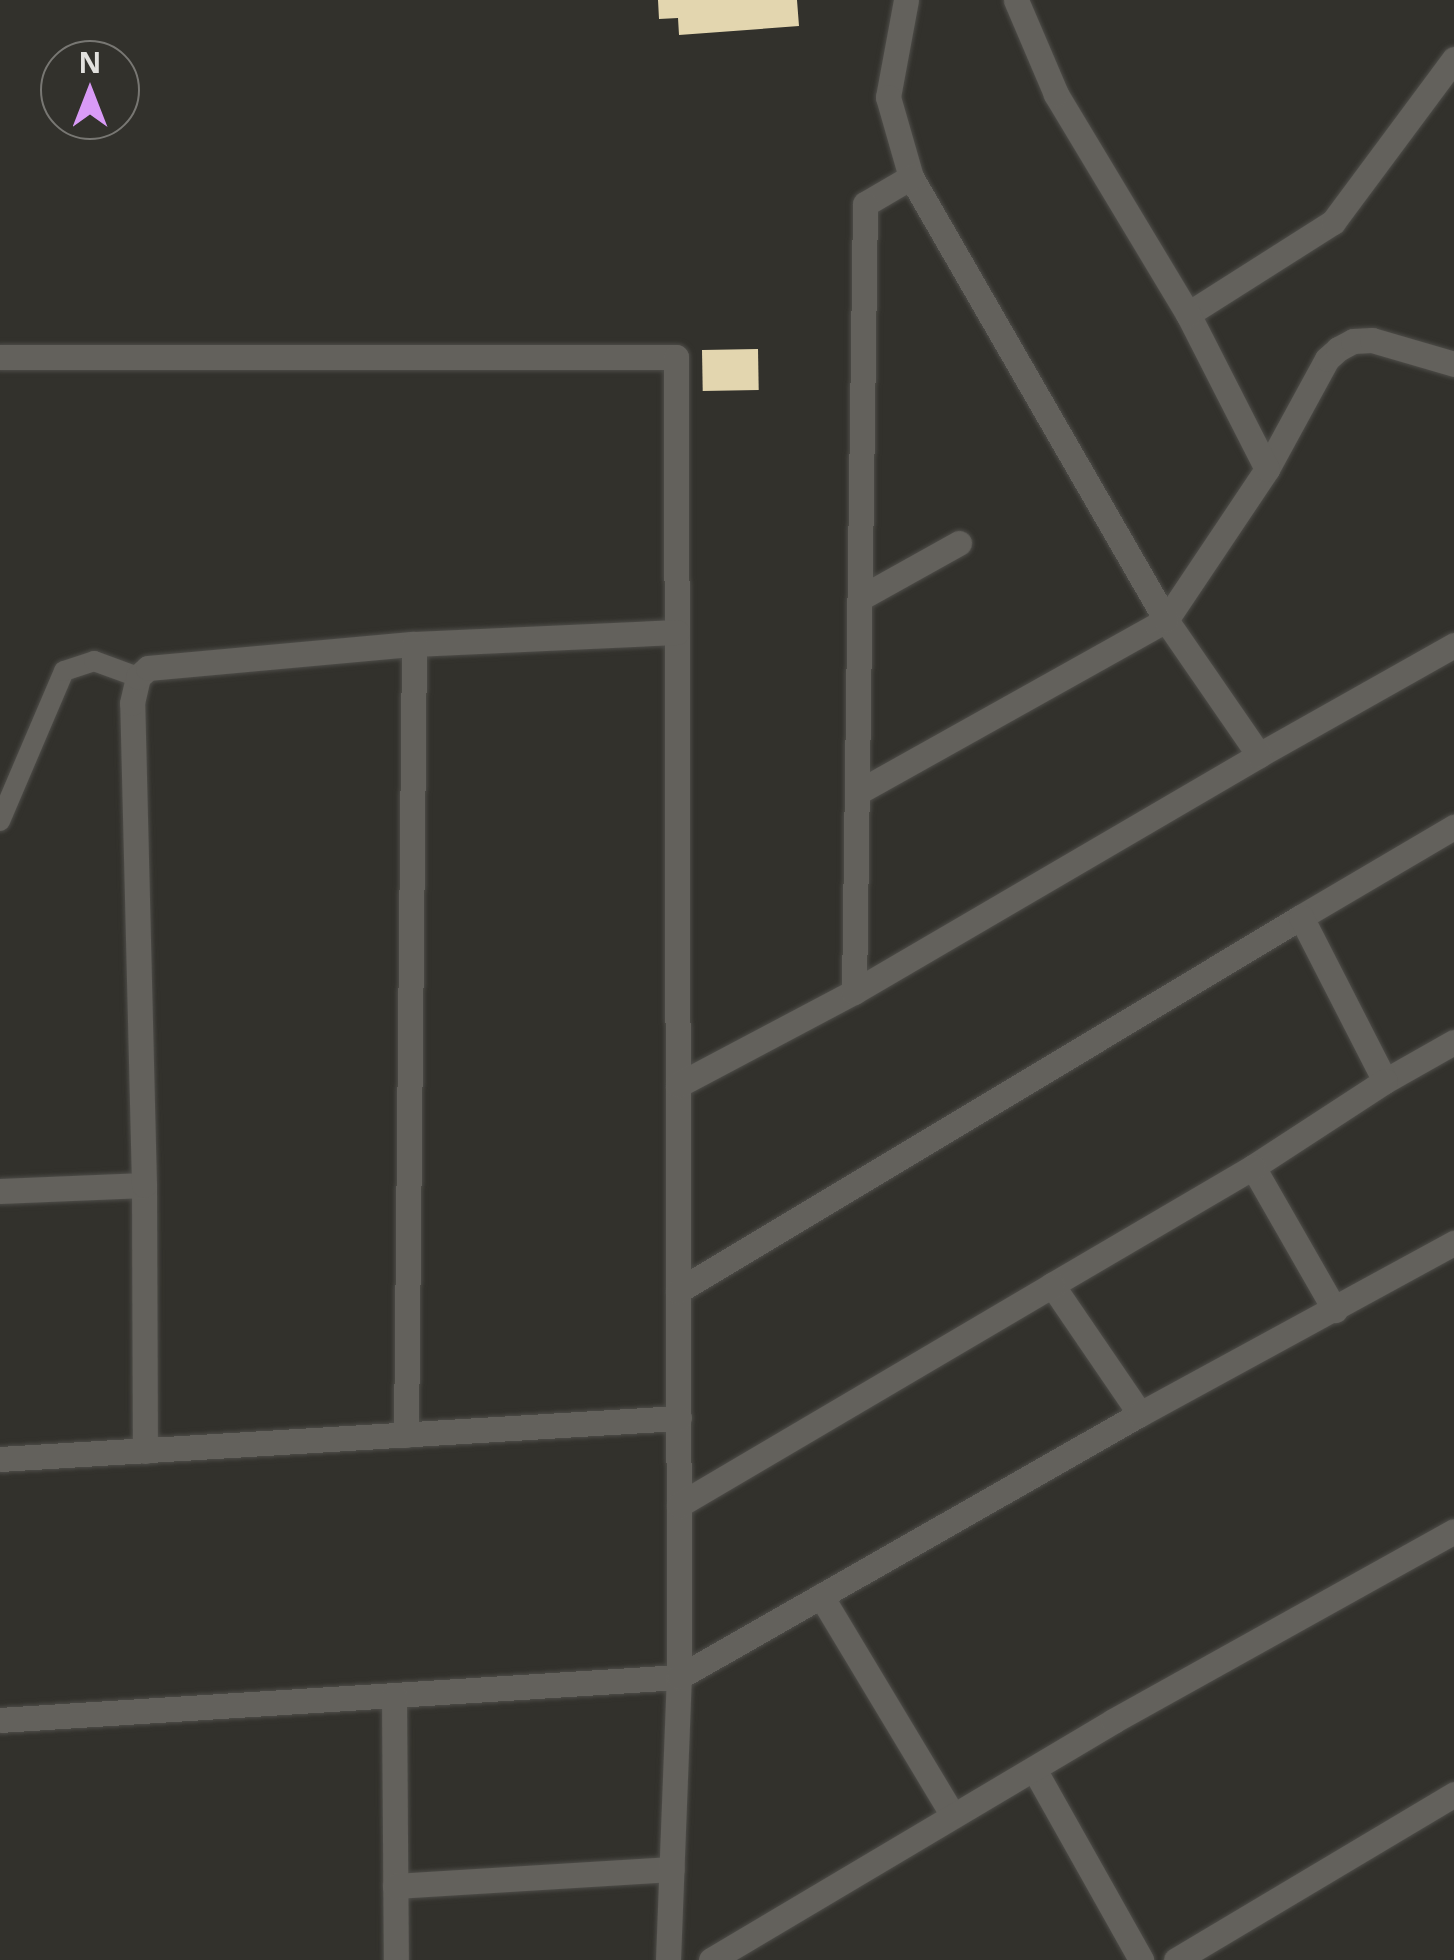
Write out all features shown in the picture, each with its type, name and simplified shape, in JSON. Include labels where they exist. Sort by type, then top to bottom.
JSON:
[{"type":"street","points":[[906,0],[888,97],[911,177],[1166,620],[1259,755]]},
{"type":"street","points":[[1016,0],[1056,94],[1188,314],[1267,469]]},
{"type":"street","points":[[1188,314],[1333,222],[1454,59]]},
{"type":"street","points":[[854,992],[860,791],[865,204],[911,177]]},
{"type":"street","points":[[860,791],[1166,620],[1267,469],[1328,359],[1338,349],[1353,341],[1372,340],[1454,364]]},
{"type":"street","points":[[0,357],[676,357],[680,1677],[668,1960]]},
{"type":"street","points":[[862,598],[958,543]]},
{"type":"street","points":[[145,1451],[144,1185],[132,703],[138,677],[161,664],[414,644],[677,632]]},
{"type":"street","points":[[406,1435],[414,644]]},
{"type":"street","points":[[678,1085],[854,992],[1454,646]]},
{"type":"street","points":[[678,1291],[1454,828]]},
{"type":"street","points":[[1301,917],[1385,1081]]},
{"type":"street","points":[[679,1505],[1252,1167],[1385,1081],[1454,1042]]},
{"type":"street","points":[[1252,1167],[1335,1310]]},
{"type":"street","points":[[0,1192],[144,1185]]},
{"type":"street","points":[[0,1720],[680,1677],[1140,1414],[1454,1244]]},
{"type":"street","points":[[1052,1285],[1140,1414]]},
{"type":"street","points":[[0,1460],[679,1418]]},
{"type":"street","points":[[711,1960],[952,1814],[1454,1530]]},
{"type":"street","points":[[821,1596],[952,1814]]},
{"type":"street","points":[[394,1695],[396,1960]]},
{"type":"street","points":[[1034,1768],[1141,1960]]},
{"type":"street","points":[[1176,1960],[1454,1794]]},
{"type":"street","points":[[394,1886],[672,1869]]},
{"type":"lane","points":[[0,821],[64,672],[94,660],[138,677]]},
{"type":"building","points":[[658,0],[797,0],[799,26],[679,35],[678,18],[659,19]]},
{"type":"building","points":[[758,349],[759,390],[703,391],[702,350]]}]
